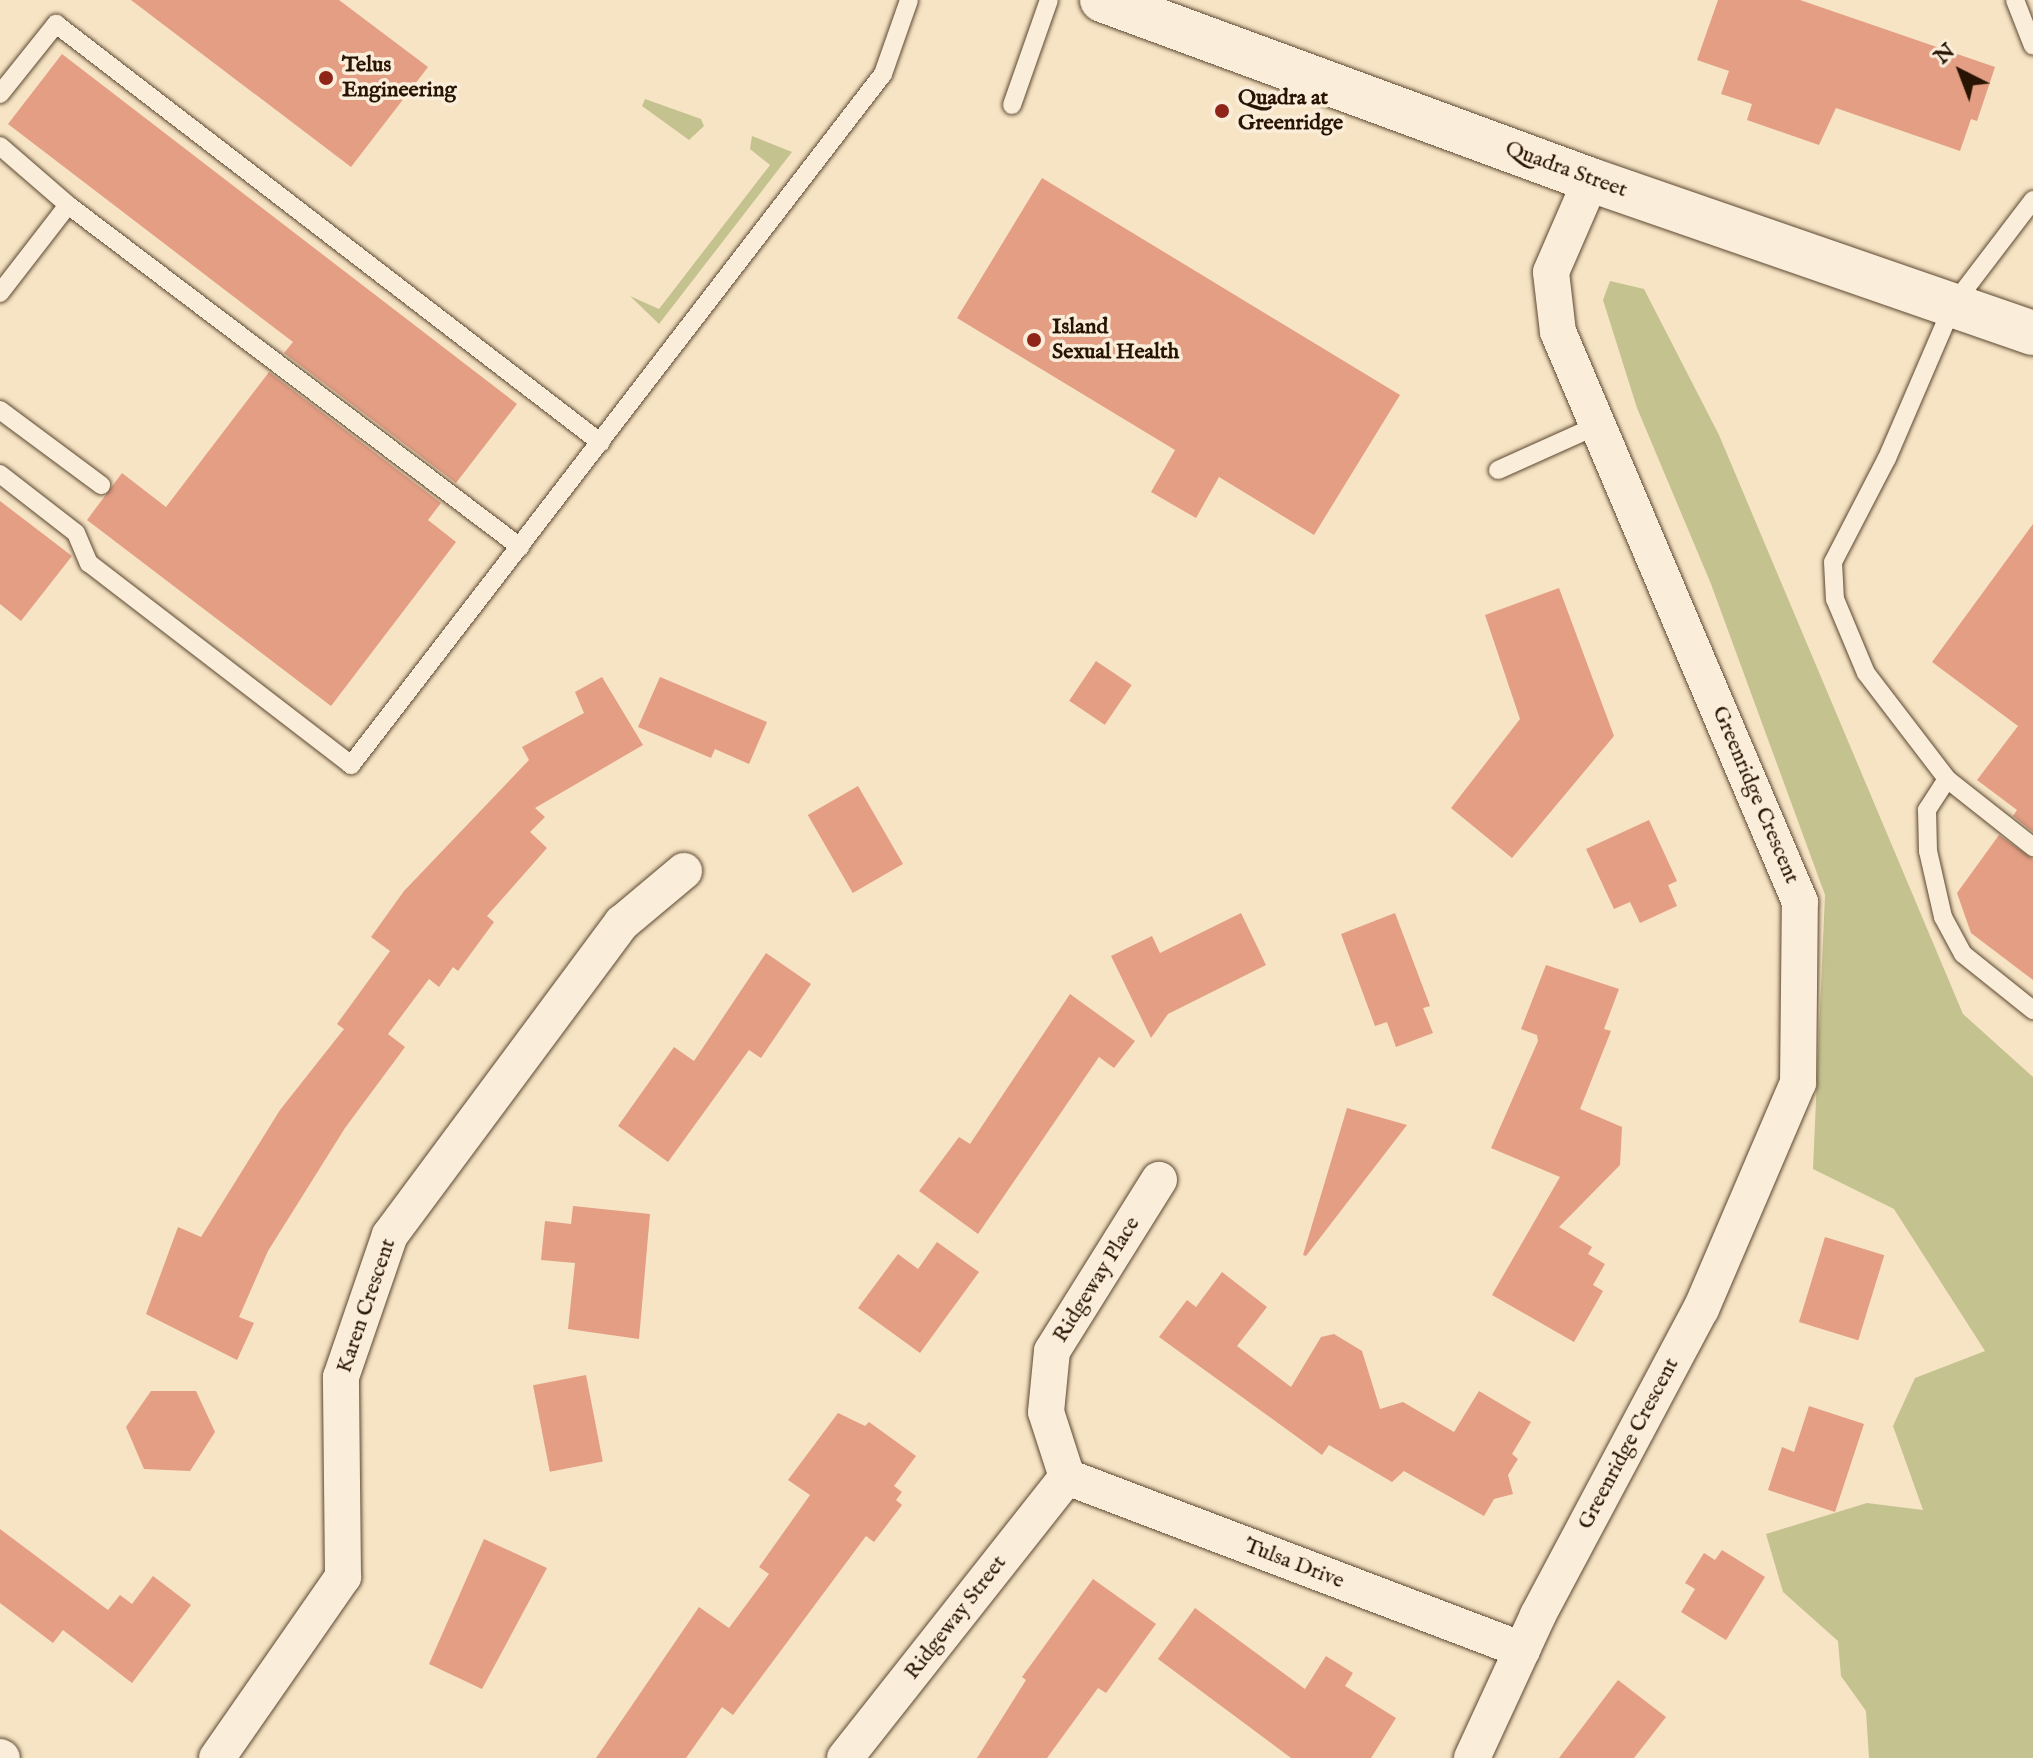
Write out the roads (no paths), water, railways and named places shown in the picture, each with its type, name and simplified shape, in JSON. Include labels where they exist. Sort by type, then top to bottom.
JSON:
[{"type":"main road","name":"Quadra Street","points":[[1102,0],[1591,180],[2033,333]]},
{"type":"street","name":"Greenridge Crescent","points":[[1472,1758],[1522,1650],[1701,1309],[1798,1083],[1800,902],[1558,332],[1551,272],[1591,180]]},
{"type":"street","name":"Karen Crescent","points":[[217,1758],[343,1577],[341,1377],[390,1235],[622,923],[684,871]]},
{"type":"street","name":"Ridgeway Place","points":[[1067,1477],[1046,1412],[1052,1351],[1159,1180]]},
{"type":"street","name":"Tulsa Drive","points":[[1067,1477],[1522,1650]]},
{"type":"street","name":"Ridgeway Street","points":[[845,1758],[1067,1477]]},
{"type":"lane","points":[[0,474],[76,533],[89,563],[351,765],[883,74],[909,0]]},
{"type":"lane","points":[[1012,105],[1049,0]]},
{"type":"lane","points":[[2015,0],[2033,46]]},
{"type":"lane","points":[[0,94],[56,24],[601,443]]},
{"type":"lane","points":[[0,146],[68,205],[520,547]]},
{"type":"lane","points":[[2033,200],[1953,305],[1887,458],[1833,562],[1835,599],[1866,673],[1947,779],[2033,847]]},
{"type":"lane","points":[[0,293],[68,205]]},
{"type":"lane","points":[[0,410],[101,485]]},
{"type":"lane","points":[[1498,470],[1596,426]]},
{"type":"lane","points":[[1947,779],[1927,810],[1928,851],[1943,917],[1963,954],[2033,1010]]},
{"type":"place","name":"Telus Engineering","points":[[326,78]]},
{"type":"place","name":"Quadra at Greenridge","points":[[1222,111]]},
{"type":"place","name":"Island Sexual Health","points":[[1034,340]]}]
